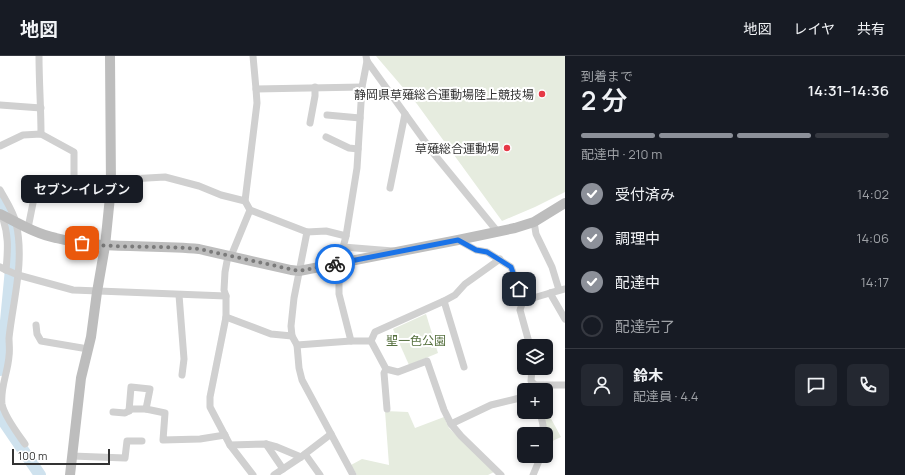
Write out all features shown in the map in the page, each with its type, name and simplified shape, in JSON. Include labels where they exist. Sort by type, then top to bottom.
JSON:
[{"type":"street","points":[[39,56],[41,134]]},
{"type":"street","points":[[70,475],[81,378],[91,337],[105,246],[111,183],[110,56]]},
{"type":"street","points":[[252,56],[257,103],[245,202],[250,210],[307,232],[326,231],[346,236]]},
{"type":"street","points":[[351,341],[339,294],[339,263],[346,236],[357,168],[362,87],[366,58]]},
{"type":"street","points":[[366,58],[434,154],[498,231]]},
{"type":"street","points":[[310,123],[315,96],[315,87]]},
{"type":"street","points":[[256,89],[362,87]]},
{"type":"street","points":[[0,105],[41,108]]},
{"type":"street","points":[[390,188],[405,114]]},
{"type":"street","points":[[327,115],[360,118]]},
{"type":"street","points":[[0,146],[23,135],[41,134],[74,152],[74,192]]},
{"type":"street","points":[[326,137],[349,148],[358,149]]},
{"type":"street","points":[[28,228],[35,193],[74,192],[111,183],[165,177],[199,186],[221,195],[245,202]]},
{"type":"street","points":[[0,190],[8,203],[16,222],[19,244],[18,275],[9,340],[9,356],[2,391],[2,405],[10,422],[25,444]]},
{"type":"street","points":[[1,214],[42,234],[68,241],[105,246],[199,249],[299,271],[515,228],[534,222],[565,203]]},
{"type":"street","points":[[250,210],[230,256],[225,272],[224,290],[226,296],[226,317],[210,397],[210,407],[230,444],[253,475]]},
{"type":"street","points":[[1,214],[6,229],[8,244],[3,268],[18,275],[74,290],[226,296]]},
{"type":"street","points":[[523,301],[562,290],[536,234],[534,222]]},
{"type":"street","points":[[307,232],[292,308],[292,336],[297,345],[299,368],[302,380],[353,475]]},
{"type":"street","points":[[458,240],[476,250],[487,252],[511,267],[523,301],[520,310],[528,339]]},
{"type":"street","points":[[343,247],[390,250],[396,252]]},
{"type":"street","points":[[370,341],[375,332],[455,295],[465,284],[500,260]]},
{"type":"street","points":[[550,293],[565,319]]},
{"type":"street","points":[[179,295],[184,359],[182,375]]},
{"type":"street","points":[[444,301],[464,368]]},
{"type":"street","points":[[226,317],[271,334],[292,336]]},
{"type":"street","points":[[36,325],[37,334],[41,341],[88,349]]},
{"type":"street","points":[[297,345],[370,341]]},
{"type":"street","points":[[370,341],[386,369],[398,372],[427,360],[444,410],[451,424],[461,436],[502,475]]},
{"type":"street","points":[[386,369],[384,373],[387,409]]},
{"type":"street","points":[[553,386],[565,385]]},
{"type":"street","points":[[128,411],[131,387],[150,389],[146,409]]},
{"type":"street","points":[[451,424],[491,405],[517,399]]},
{"type":"street","points":[[113,412],[125,413],[132,409],[146,409],[165,413],[163,440],[200,440],[225,435]]},
{"type":"street","points":[[274,475],[331,434]]},
{"type":"street","points":[[72,456],[124,458],[127,441],[142,442]]},
{"type":"street","points":[[230,444],[266,444],[303,455],[317,474]]},
{"type":"street","points":[[266,444],[283,469]]},
{"type":"street","points":[[533,475],[538,463]]},
{"type":"green space","name":"草薙総合運動場","points":[[376,56],[565,56],[565,192],[502,221],[417,104]]},
{"type":"green space","name":"聖一色公園","points":[[426,314],[438,353],[409,365],[393,329]]},
{"type":"green space","points":[[385,411],[408,412],[415,428],[444,417],[449,428],[494,472],[488,475],[357,475],[351,465],[362,459],[389,465]]},
{"type":"green space","points":[[545,419],[551,419],[561,437],[553,441],[553,427],[546,427]]},
{"type":"waterway","points":[[0,197],[10,217],[13,248],[0,370]]},
{"type":"waterway","points":[[0,413],[4,422],[40,475]]},
{"type":"way so far","points":[[82,243],[105,246],[199,249],[299,271],[335,264]]},
{"type":"place","name":"静岡県草薙総合運動場陸上競技場","points":[[542,94]]},
{"type":"place","name":"草薙総合運動場","points":[[507,148]]},
{"type":"place","name":"セブン-イレブン","points":[[82,243]]},
{"type":"route","points":[[335,264],[458,240],[476,250],[487,252],[511,267],[519,289]]}]
